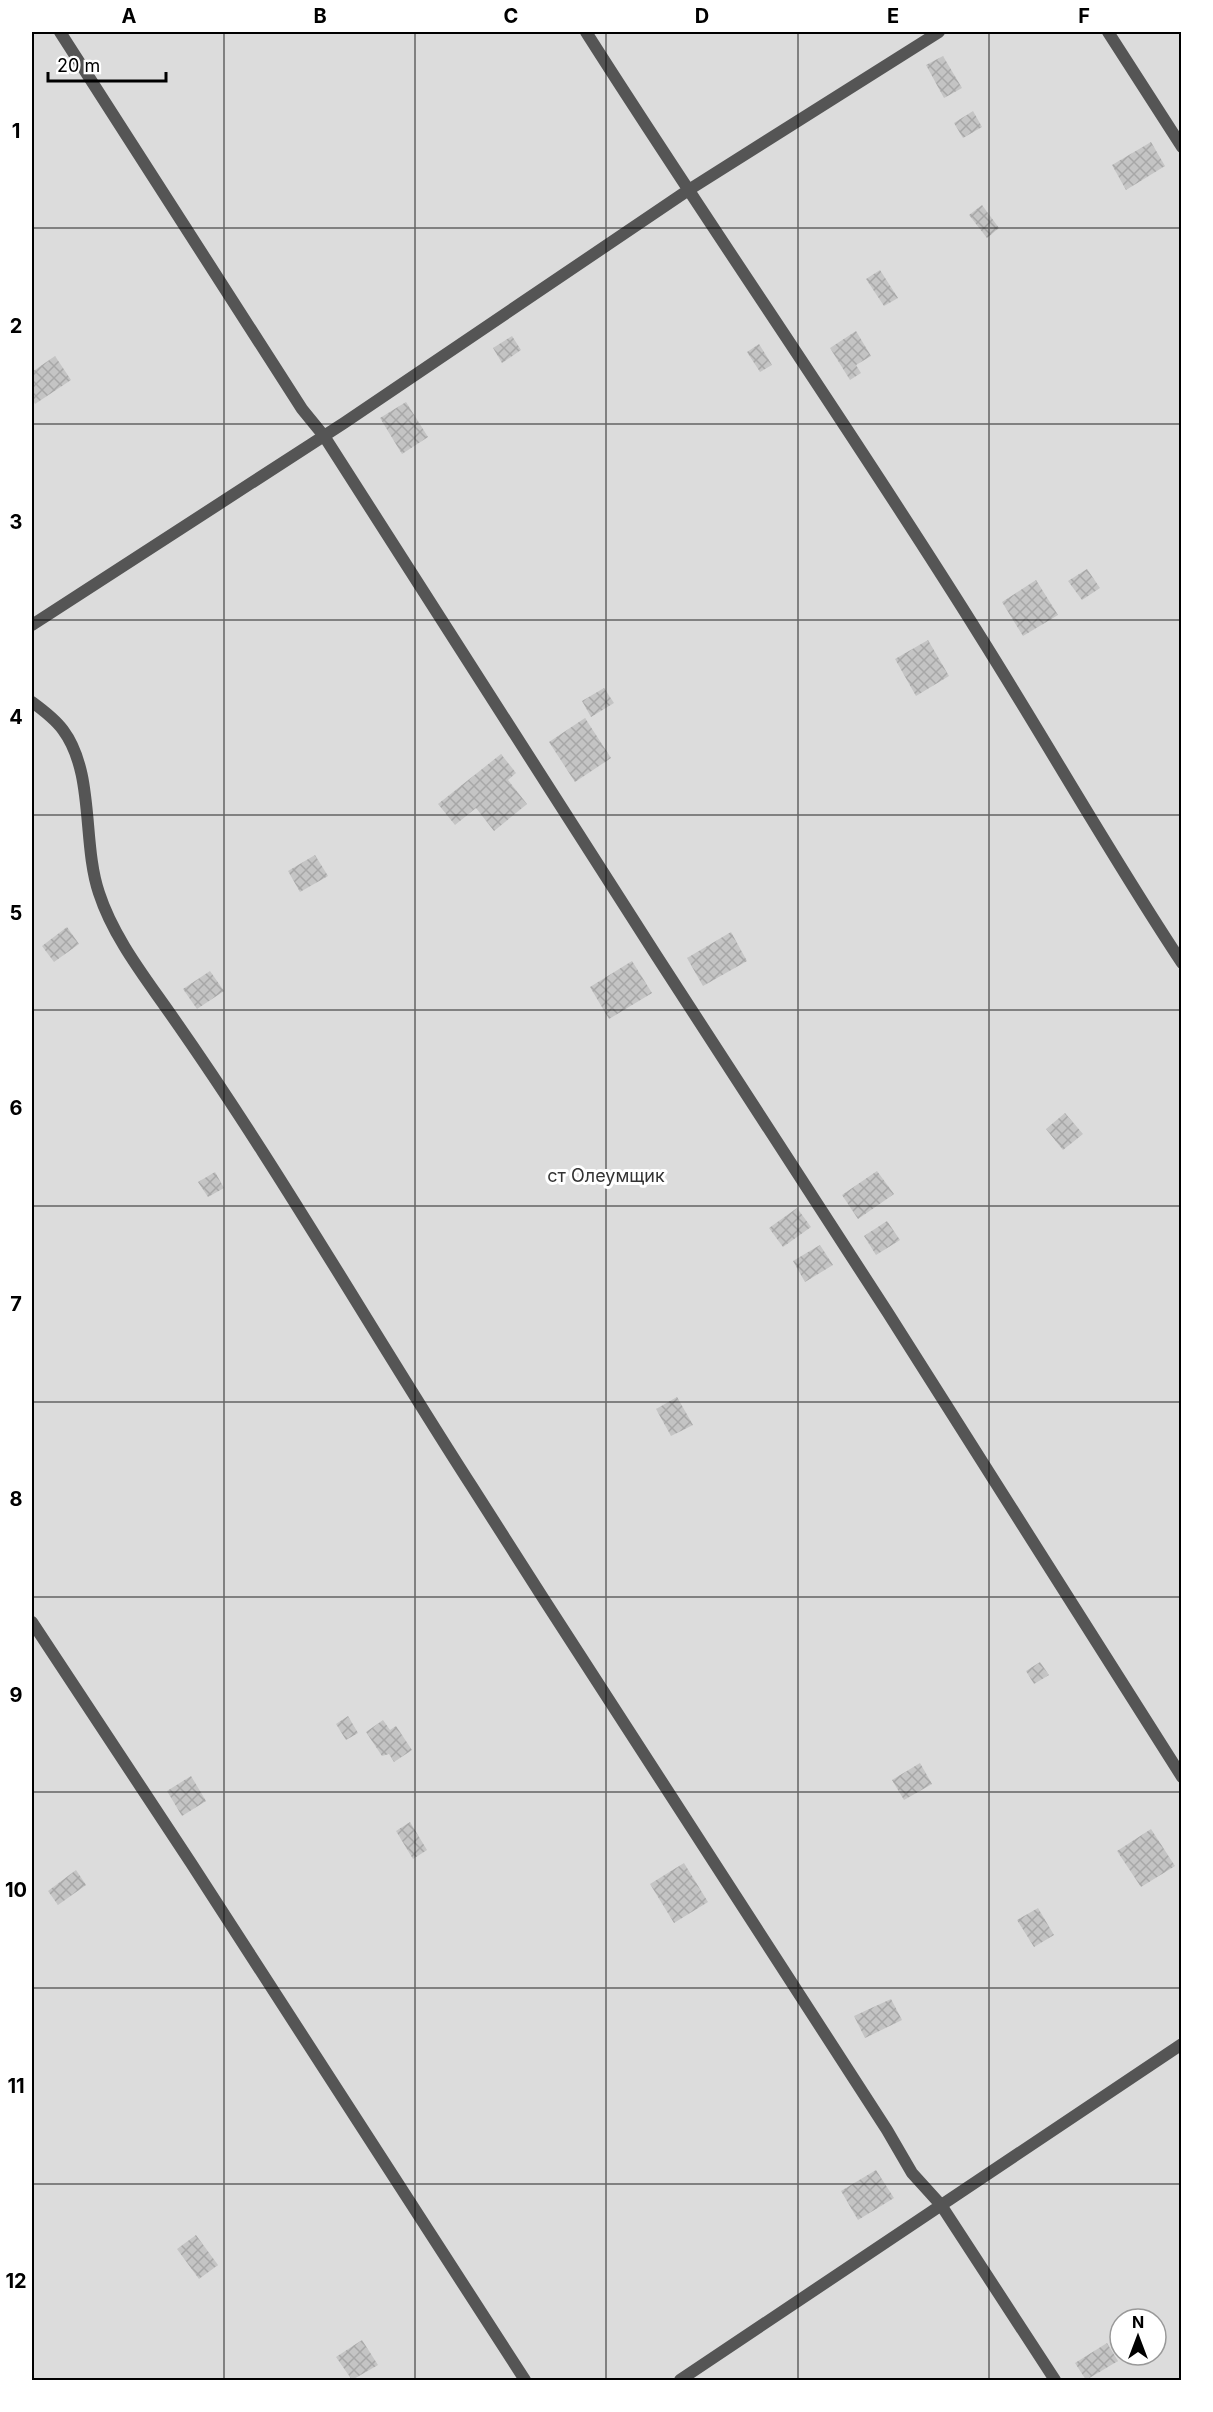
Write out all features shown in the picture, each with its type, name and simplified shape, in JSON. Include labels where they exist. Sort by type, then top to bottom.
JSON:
[{"type":"lane","points":[[60,32],[302,409],[324,436],[662,965],[888,1313],[1182,1777]]},
{"type":"lane","points":[[586,32],[687,191],[898,507],[1182,963]]},
{"type":"lane","points":[[32,625],[324,436],[687,191],[939,32]]},
{"type":"lane","points":[[1108,32],[1182,147]]},
{"type":"lane","points":[[32,702],[58,723],[74,750],[82,779],[92,861],[99,893],[117,935],[218,1081],[470,1484],[881,2120],[912,2173],[941,2205],[1055,2380]]},
{"type":"lane","points":[[32,1622],[525,2380]]},
{"type":"lane","points":[[680,2380],[1182,2044]]},
{"type":"green space","name":"ст Олеумщик","points":[[32,32],[1181,32],[1181,2380],[32,2380]]},
{"type":"building","points":[[943,56],[962,88],[944,98],[926,65]]},
{"type":"building","points":[[973,111],[982,127],[963,138],[954,123]]},
{"type":"building","points":[[1151,142],[1165,166],[1126,190],[1112,165]]},
{"type":"building","points":[[982,205],[999,228],[987,238],[969,215]]},
{"type":"building","points":[[880,270],[898,298],[884,306],[866,279]]},
{"type":"building","points":[[856,331],[871,356],[856,365],[861,373],[850,380],[830,348]]},
{"type":"building","points":[[512,336],[521,350],[502,363],[493,348]]},
{"type":"building","points":[[759,344],[772,365],[760,372],[747,352]]},
{"type":"building","points":[[55,356],[71,380],[35,404],[32,398],[32,372]]},
{"type":"building","points":[[406,402],[428,437],[402,454],[380,418]]},
{"type":"building","points":[[1087,569],[1100,588],[1082,600],[1068,581]]},
{"type":"building","points":[[1036,580],[1058,615],[1023,636],[1002,602]]},
{"type":"building","points":[[928,640],[949,676],[916,696],[895,659]]},
{"type":"building","points":[[604,688],[614,703],[591,717],[582,701]]},
{"type":"building","points":[[585,718],[611,758],[575,782],[549,742]]},
{"type":"building","points":[[501,754],[516,773],[508,780],[527,804],[494,831],[476,808],[455,825],[438,804]]},
{"type":"building","points":[[315,855],[328,876],[300,892],[288,871]]},
{"type":"building","points":[[67,927],[79,944],[54,962],[42,946]]},
{"type":"building","points":[[731,932],[747,961],[703,986],[687,958]]},
{"type":"building","points":[[632,961],[652,993],[609,1019],[590,987]]},
{"type":"building","points":[[210,971],[224,991],[197,1009],[183,989]]},
{"type":"building","points":[[1065,1113],[1083,1134],[1063,1150],[1046,1129]]},
{"type":"building","points":[[877,1171],[894,1194],[858,1219],[842,1195]]},
{"type":"building","points":[[215,1172],[224,1188],[208,1197],[198,1182]]},
{"type":"building","points":[[797,1208],[811,1227],[783,1247],[769,1228]]},
{"type":"building","points":[[887,1221],[900,1240],[876,1255],[864,1236]]},
{"type":"building","points":[[820,1245],[833,1265],[805,1282],[793,1261]]},
{"type":"building","points":[[677,1397],[693,1425],[671,1436],[656,1409]]},
{"type":"building","points":[[1040,1662],[1049,1675],[1034,1684],[1026,1671]]},
{"type":"building","points":[[348,1716],[358,1733],[346,1740],[336,1724]]},
{"type":"building","points":[[383,1720],[390,1730],[396,1726],[412,1750],[394,1762],[389,1754],[382,1756],[366,1732]]},
{"type":"building","points":[[920,1763],[932,1784],[904,1800],[892,1780]]},
{"type":"building","points":[[191,1776],[206,1801],[182,1816],[167,1791]]},
{"type":"building","points":[[410,1822],[427,1850],[413,1859],[396,1831]]},
{"type":"building","points":[[1151,1829],[1175,1866],[1141,1887],[1117,1851]]},
{"type":"building","points":[[684,1863],[708,1902],[674,1923],[650,1884]]},
{"type":"building","points":[[76,1870],[86,1885],[58,1905],[48,1891]]},
{"type":"building","points":[[1038,1908],[1054,1935],[1034,1947],[1017,1920]]},
{"type":"building","points":[[891,1999],[902,2020],[865,2038],[854,2016]]},
{"type":"building","points":[[876,2170],[894,2198],[858,2220],[841,2191]]},
{"type":"building","points":[[196,2235],[218,2265],[199,2279],[177,2249]]},
{"type":"building","points":[[362,2340],[378,2365],[352,2380],[336,2357]]},
{"type":"building","points":[[1107,2343],[1108,2345],[1108,2367],[1086,2380],[1075,2363]]}]
